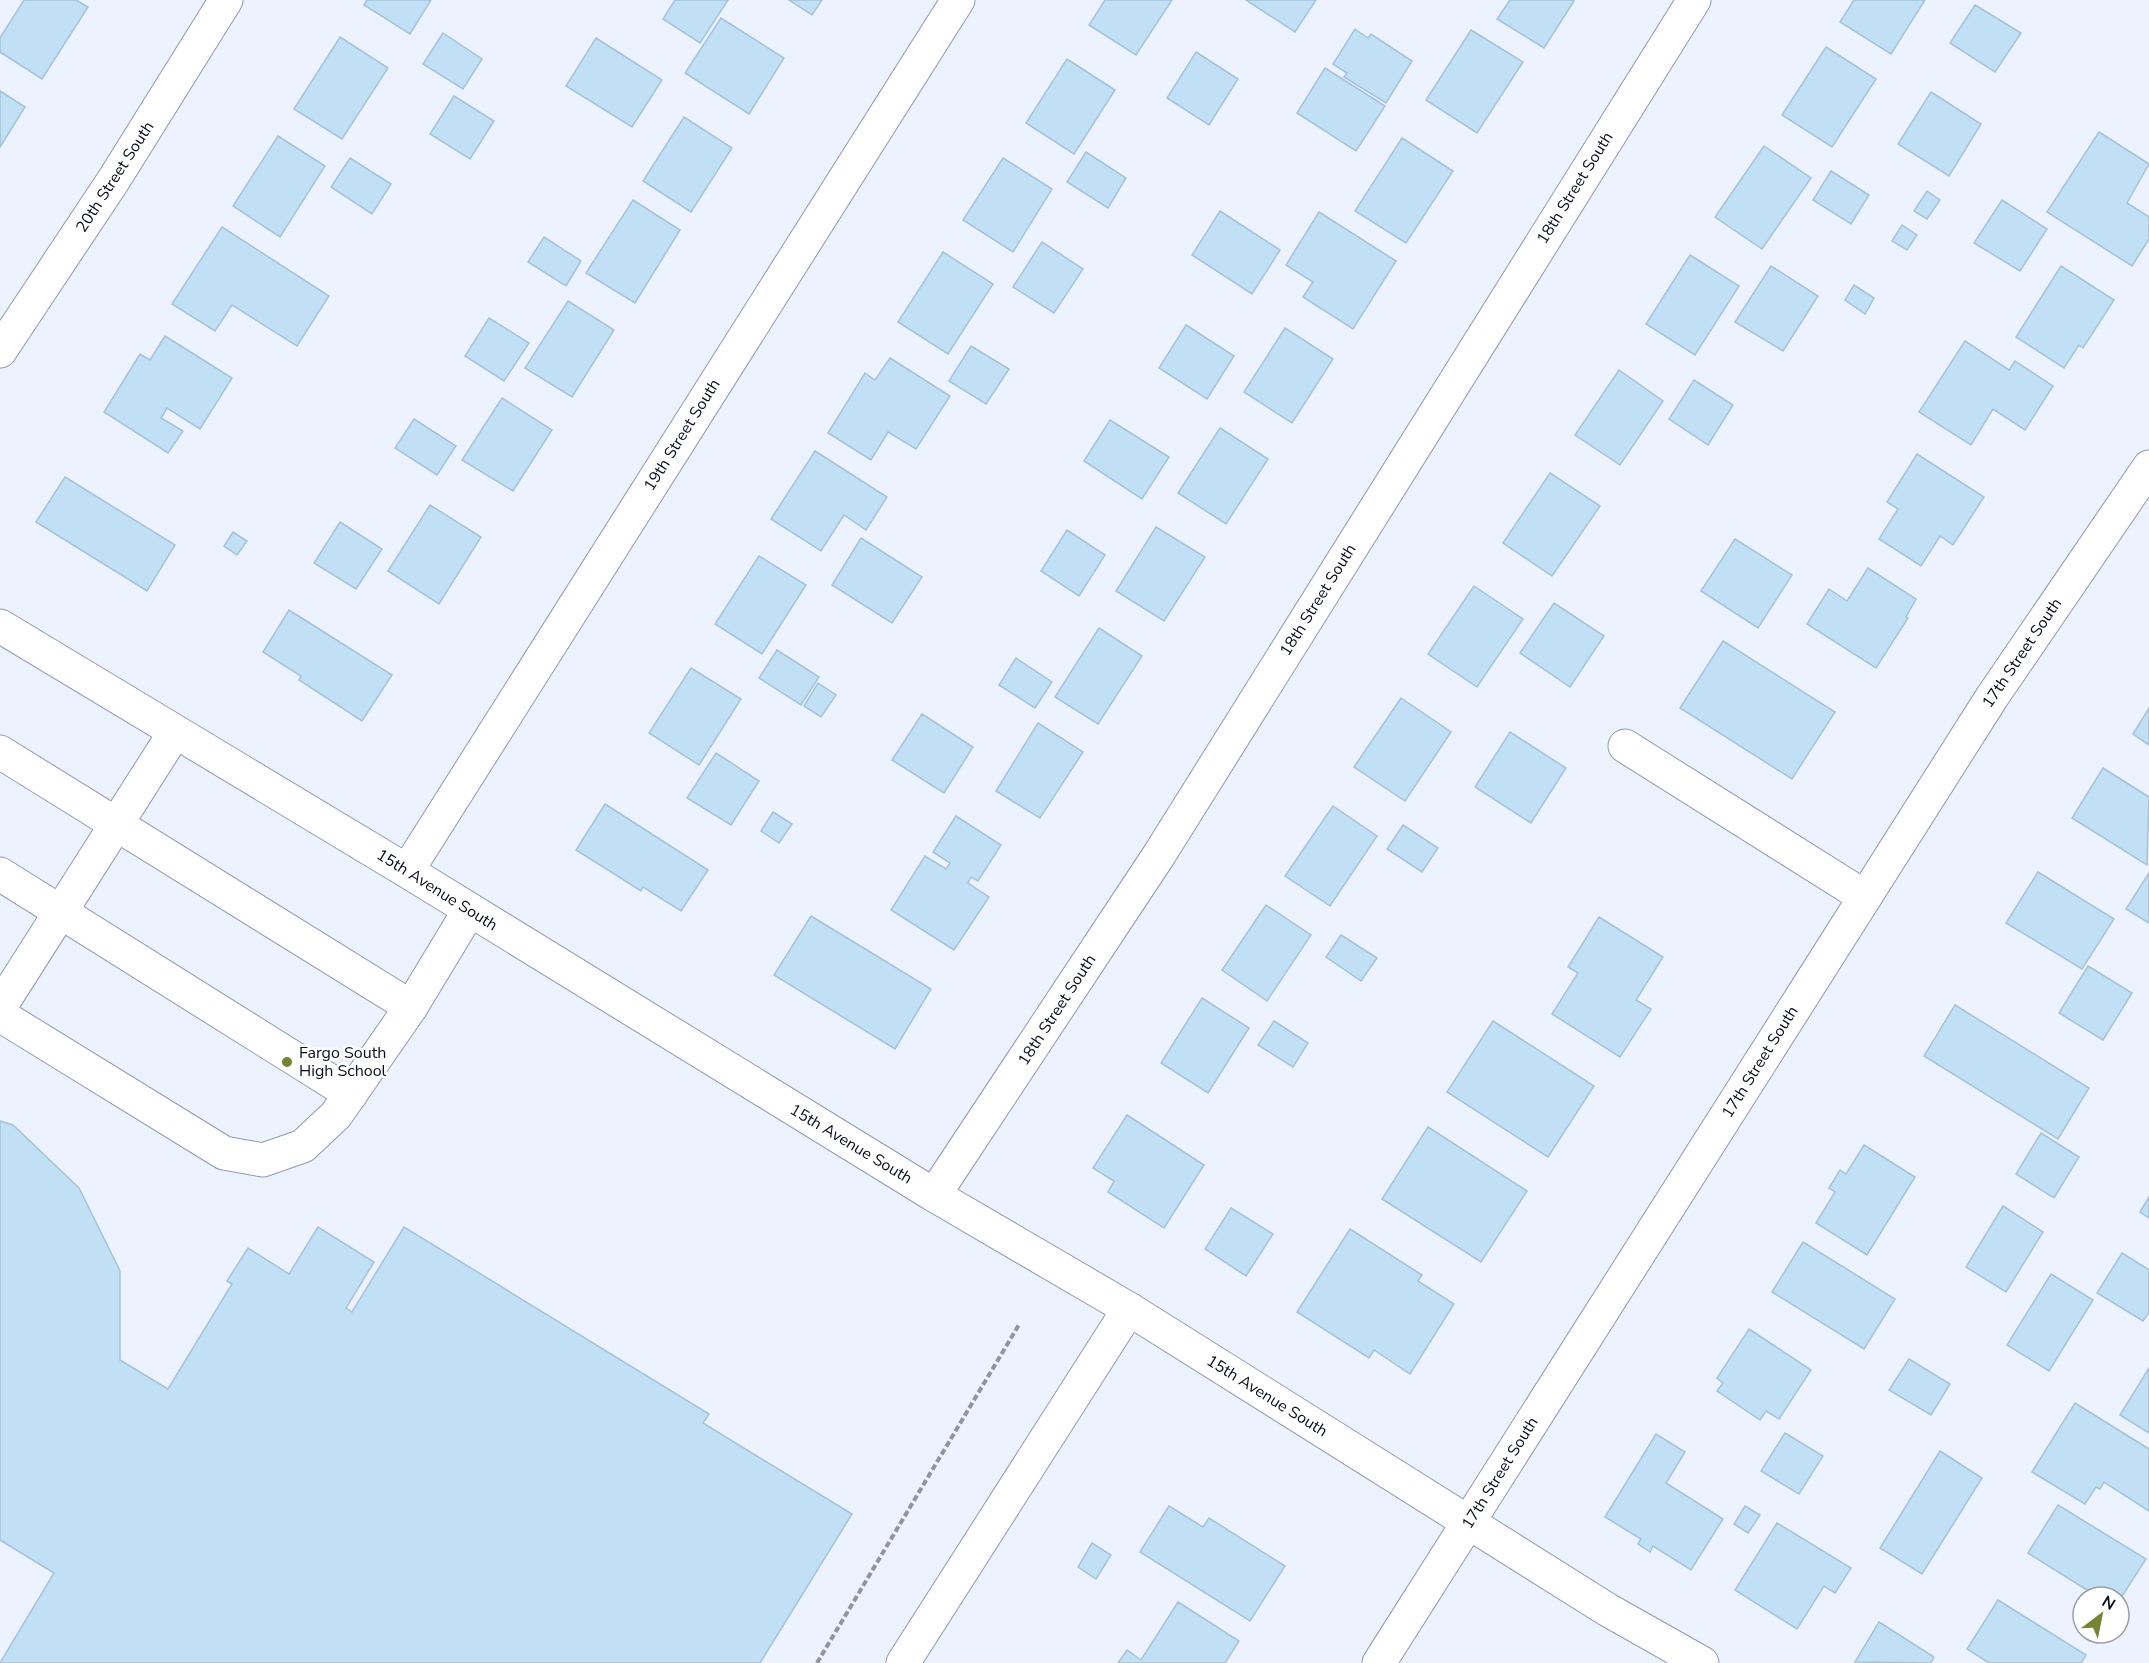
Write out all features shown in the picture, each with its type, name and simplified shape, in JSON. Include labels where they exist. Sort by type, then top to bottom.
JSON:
[{"type":"street","name":"20th Street South","points":[[0,351],[113,181],[226,0]]},
{"type":"street","name":"19th Street South","points":[[407,871],[958,0]]},
{"type":"street","name":"18th Street South","points":[[934,1195],[1159,855],[1694,0]]},
{"type":"street","name":"17th Street South","points":[[1380,1663],[1992,697],[2149,467]]},
{"type":"street","name":"15th Avenue South","points":[[0,626],[407,871],[934,1195],[1129,1309],[1608,1610],[1702,1663]]},
{"type":"street","points":[[0,1007],[175,732]]},
{"type":"street","points":[[1625,746],[1865,897]]},
{"type":"street","points":[[0,752],[411,1007]]},
{"type":"street","points":[[0,874],[351,1094]]},
{"type":"street","points":[[0,1015],[224,1153],[263,1160],[303,1146],[336,1115],[411,1007],[469,911]]},
{"type":"street","points":[[903,1663],[1129,1309]]},
{"type":"path","points":[[817,1663],[1020,1323]]},
{"type":"building","points":[[24,0],[76,0],[88,7],[42,79],[0,52],[0,38]]},
{"type":"building","points":[[367,0],[431,0],[410,34],[364,5]]},
{"type":"building","points":[[675,0],[728,0],[700,43],[663,19]]},
{"type":"building","points":[[789,0],[822,0],[812,15]]},
{"type":"building","points":[[1105,0],[1172,0],[1136,55],[1089,25]]},
{"type":"building","points":[[1246,0],[1316,0],[1295,32]]},
{"type":"building","points":[[1510,0],[1574,1],[1544,48],[1497,19]]},
{"type":"building","points":[[1854,0],[1925,0],[1891,54],[1840,22]]},
{"type":"building","points":[[1975,5],[2021,33],[1995,72],[1950,43]]},
{"type":"building","points":[[721,18],[784,58],[749,114],[685,73]]},
{"type":"building","points":[[1355,29],[1368,38],[1371,34],[1412,61],[1386,103],[1344,77],[1347,73],[1333,64]]},
{"type":"building","points":[[1471,30],[1523,62],[1477,133],[1426,100]]},
{"type":"building","points":[[443,33],[482,59],[463,89],[423,64]]},
{"type":"building","points":[[340,37],[388,68],[342,139],[294,109]]},
{"type":"building","points":[[596,38],[662,80],[632,127],[566,86]]},
{"type":"building","points":[[1826,47],[1876,79],[1832,147],[1782,115]]},
{"type":"building","points":[[1196,52],[1238,79],[1209,125],[1167,98]]},
{"type":"building","points":[[1067,59],[1115,90],[1074,154],[1026,123]]},
{"type":"building","points":[[1325,68],[1385,106],[1356,151],[1297,113]]},
{"type":"building","points":[[0,91],[25,107],[0,147]]},
{"type":"building","points":[[1931,92],[1981,124],[1949,176],[1898,144]]},
{"type":"building","points":[[454,96],[494,121],[470,159],[430,134]]},
{"type":"building","points":[[684,117],[732,148],[691,212],[643,181]]},
{"type":"building","points":[[2099,132],[2149,164],[2127,203],[2149,217],[2149,239],[2132,266],[2047,212]]},
{"type":"building","points":[[278,136],[325,166],[280,237],[233,206]]},
{"type":"building","points":[[1402,138],[1453,171],[1406,243],[1355,211]]},
{"type":"building","points":[[1764,146],[1811,178],[1762,249],[1715,217]]},
{"type":"building","points":[[1086,152],[1126,178],[1108,208],[1067,182]]},
{"type":"building","points":[[350,158],[391,184],[372,214],[331,187]]},
{"type":"building","points":[[1003,158],[1052,189],[1013,252],[963,220]]},
{"type":"building","points":[[1831,171],[1869,195],[1851,224],[1813,200]]},
{"type":"building","points":[[1927,191],[1940,200],[1927,219],[1914,211]]},
{"type":"building","points":[[633,200],[680,230],[635,303],[586,273]]},
{"type":"building","points":[[2002,200],[2047,229],[2020,271],[1974,243]]},
{"type":"building","points":[[1220,211],[1280,250],[1252,294],[1192,255]]},
{"type":"building","points":[[1319,212],[1396,261],[1353,329],[1303,297],[1313,282],[1286,265]]},
{"type":"building","points":[[1902,225],[1917,235],[1907,250],[1892,241]]},
{"type":"building","points":[[222,227],[329,296],[297,346],[232,305],[215,331],[172,304]]},
{"type":"building","points":[[544,237],[581,261],[566,286],[528,262]]},
{"type":"building","points":[[1042,242],[1083,269],[1054,313],[1013,287]]},
{"type":"building","points":[[943,252],[993,284],[948,354],[898,322]]},
{"type":"building","points":[[1690,255],[1739,286],[1695,355],[1646,324]]},
{"type":"building","points":[[1771,266],[1818,296],[1783,351],[1735,322]]},
{"type":"building","points":[[2061,266],[2114,300],[2083,348],[2079,345],[2064,368],[2016,337]]},
{"type":"building","points":[[1854,285],[1874,298],[1865,314],[1845,300]]},
{"type":"building","points":[[568,301],[614,330],[572,397],[525,368]]},
{"type":"building","points":[[489,318],[529,343],[504,381],[465,356]]},
{"type":"building","points":[[1186,325],[1234,356],[1207,399],[1159,368]]},
{"type":"building","points":[[1285,328],[1333,359],[1292,423],[1244,392]]},
{"type":"building","points":[[165,336],[232,378],[200,429],[167,408],[161,418],[183,431],[168,453],[104,412],[140,354],[150,360]]},
{"type":"building","points":[[1965,341],[2009,370],[2015,361],[2053,386],[2025,430],[1993,409],[1971,445],[1919,412]]},
{"type":"building","points":[[971,346],[1009,369],[986,404],[949,381]]},
{"type":"building","points":[[890,358],[950,396],[916,449],[888,432],[871,460],[828,433],[865,373],[875,380]]},
{"type":"building","points":[[1619,370],[1663,401],[1620,465],[1575,435]]},
{"type":"building","points":[[1694,380],[1733,405],[1708,445],[1669,419]]},
{"type":"building","points":[[502,398],[552,430],[513,491],[462,460]]},
{"type":"building","points":[[414,419],[456,446],[437,475],[395,448]]},
{"type":"building","points":[[1110,420],[1169,457],[1142,499],[1084,461]]},
{"type":"building","points":[[1220,428],[1268,459],[1226,524],[1178,493]]},
{"type":"building","points":[[815,451],[887,497],[866,530],[844,515],[821,551],[771,519]]},
{"type":"building","points":[[1917,454],[1984,497],[1953,545],[1940,536],[1921,566],[1879,539],[1898,509],[1887,502]]},
{"type":"building","points":[[1550,473],[1600,506],[1552,576],[1503,543]]},
{"type":"building","points":[[65,477],[175,545],[147,591],[36,522]]},
{"type":"building","points":[[430,505],[481,537],[439,604],[388,571]]},
{"type":"building","points":[[340,522],[382,549],[356,589],[314,563]]},
{"type":"building","points":[[1156,527],[1205,557],[1164,621],[1116,591]]},
{"type":"building","points":[[1067,530],[1105,555],[1079,596],[1041,571]]},
{"type":"building","points":[[233,532],[247,541],[237,555],[224,546]]},
{"type":"building","points":[[861,538],[922,577],[892,623],[832,585]]},
{"type":"building","points":[[1735,539],[1792,575],[1758,628],[1701,591]]},
{"type":"building","points":[[759,556],[806,585],[762,654],[715,624]]},
{"type":"building","points":[[1868,568],[1916,599],[1906,617],[1908,618],[1876,668],[1807,624],[1829,589],[1847,601]]},
{"type":"building","points":[[1474,586],[1523,619],[1477,687],[1428,654]]},
{"type":"building","points":[[1554,603],[1604,636],[1570,687],[1520,653]]},
{"type":"building","points":[[289,610],[392,675],[362,721],[299,680],[301,676],[263,652]]},
{"type":"building","points":[[1099,628],[1142,656],[1098,724],[1055,697]]},
{"type":"building","points":[[1723,641],[1835,712],[1792,779],[1680,708]]},
{"type":"building","points":[[777,650],[819,677],[801,705],[759,678]]},
{"type":"building","points":[[1016,658],[1052,682],[1035,708],[999,685]]},
{"type":"building","points":[[691,668],[741,699],[699,765],[649,733]]},
{"type":"building","points":[[818,683],[836,695],[821,717],[804,706]]},
{"type":"building","points":[[1401,698],[1451,732],[1405,801],[1354,767]]},
{"type":"building","points":[[2149,708],[2149,745],[2133,734]]},
{"type":"building","points":[[922,714],[973,747],[944,793],[892,760]]},
{"type":"building","points":[[1038,723],[1083,752],[1040,818],[996,791]]},
{"type":"building","points":[[1510,732],[1566,768],[1531,823],[1475,787]]},
{"type":"building","points":[[716,753],[759,781],[731,825],[687,798]]},
{"type":"building","points":[[2103,768],[2149,797],[2147,865],[2072,818]]},
{"type":"building","points":[[605,804],[708,870],[681,911],[643,887],[641,891],[576,850]]},
{"type":"building","points":[[1333,806],[1377,836],[1330,906],[1285,876]]},
{"type":"building","points":[[773,812],[792,824],[779,843],[761,831]]},
{"type":"building","points":[[956,816],[1001,845],[978,881],[971,877],[968,883],[989,897],[954,950],[891,910],[925,856],[946,869],[950,863],[933,852]]},
{"type":"building","points":[[1403,825],[1438,848],[1422,872],[1387,849]]},
{"type":"building","points":[[2038,872],[2114,919],[2082,969],[2006,923]]},
{"type":"building","points":[[2149,873],[2149,923],[2126,909]]},
{"type":"building","points":[[1266,905],[1311,935],[1267,1001],[1222,970]]},
{"type":"building","points":[[811,916],[931,989],[895,1049],[774,975]]},
{"type":"building","points":[[1599,917],[1663,957],[1636,1000],[1651,1009],[1620,1057],[1552,1014],[1578,973],[1568,967]]},
{"type":"building","points":[[1341,935],[1377,958],[1361,981],[1326,957]]},
{"type":"building","points":[[2088,966],[2132,993],[2103,1040],[2059,1013]]},
{"type":"building","points":[[1202,998],[1249,1028],[1208,1093],[1161,1063]]},
{"type":"building","points":[[1955,1005],[2089,1088],[2058,1139],[1924,1056]]},
{"type":"building","points":[[1274,1021],[1308,1043],[1293,1067],[1258,1045]]},
{"type":"building","points":[[1493,1021],[1594,1086],[1548,1157],[1447,1092]]},
{"type":"building","points":[[1127,1115],[1204,1165],[1164,1228],[1108,1192],[1114,1181],[1093,1168]]},
{"type":"building","points":[[0,1121],[13,1125],[79,1188],[120,1271],[120,1360],[168,1389],[232,1284],[227,1281],[248,1248],[289,1274],[318,1227],[374,1262],[346,1308],[352,1312],[404,1227],[709,1414],[703,1423],[852,1514],[760,1663],[0,1663],[54,1573],[0,1540]]},
{"type":"building","points":[[1428,1127],[1527,1191],[1481,1262],[1382,1199]]},
{"type":"building","points":[[2041,1133],[2079,1157],[2054,1198],[2016,1174]]},
{"type":"building","points":[[1864,1145],[1915,1177],[1867,1255],[1816,1223],[1835,1192],[1829,1188],[1840,1170],[1846,1174]]},
{"type":"building","points":[[2149,1197],[2149,1218],[2140,1212]]},
{"type":"building","points":[[2003,1206],[2043,1232],[2006,1292],[1966,1267]]},
{"type":"building","points":[[1231,1208],[1273,1234],[1246,1276],[1205,1249]]},
{"type":"building","points":[[1350,1229],[1422,1275],[1418,1281],[1454,1304],[1410,1374],[1374,1350],[1369,1358],[1297,1312]]},
{"type":"building","points":[[1803,1242],[1895,1299],[1864,1349],[1772,1292]]},
{"type":"building","points":[[2122,1253],[2149,1270],[2149,1312],[2143,1321],[2097,1293]]},
{"type":"building","points":[[2051,1274],[2093,1300],[2049,1371],[2007,1345]]},
{"type":"building","points":[[1749,1329],[1811,1370],[1779,1419],[1766,1411],[1760,1420],[1717,1391],[1723,1383],[1717,1378]]},
{"type":"building","points":[[1909,1359],[1950,1384],[1931,1415],[1889,1390]]},
{"type":"building","points":[[2149,1368],[2149,1433],[2120,1415]]},
{"type":"building","points":[[2075,1403],[2149,1449],[2149,1511],[2104,1482],[2100,1489],[2096,1487],[2085,1504],[2032,1472]]},
{"type":"building","points":[[1785,1433],[1823,1456],[1799,1494],[1761,1471]]},
{"type":"building","points":[[1656,1434],[1685,1452],[1666,1483],[1723,1519],[1691,1570],[1653,1546],[1650,1552],[1638,1544],[1641,1539],[1605,1517]]},
{"type":"building","points":[[1940,1451],[1982,1478],[1922,1574],[1880,1548]]},
{"type":"building","points":[[2058,1505],[2146,1559],[2129,1585],[2079,1585],[2028,1553]]},
{"type":"building","points":[[1169,1506],[1203,1527],[1209,1518],[1285,1566],[1250,1621],[1140,1552]]},
{"type":"building","points":[[1745,1506],[1760,1515],[1748,1533],[1734,1524]]},
{"type":"building","points":[[1777,1523],[1851,1568],[1835,1593],[1824,1586],[1797,1629],[1735,1590]]},
{"type":"building","points":[[1092,1543],[1111,1555],[1096,1579],[1078,1567]]},
{"type":"building","points":[[1998,1600],[2086,1655],[2081,1663],[1989,1663],[1967,1649]]},
{"type":"building","points":[[1178,1602],[1239,1641],[1225,1663],[1118,1663],[1127,1650],[1141,1660]]},
{"type":"building","points":[[1879,1622],[1934,1657],[1931,1663],[1855,1662]]},
{"type":"place","name":"Fargo South High School","points":[[287,1062]]}]
